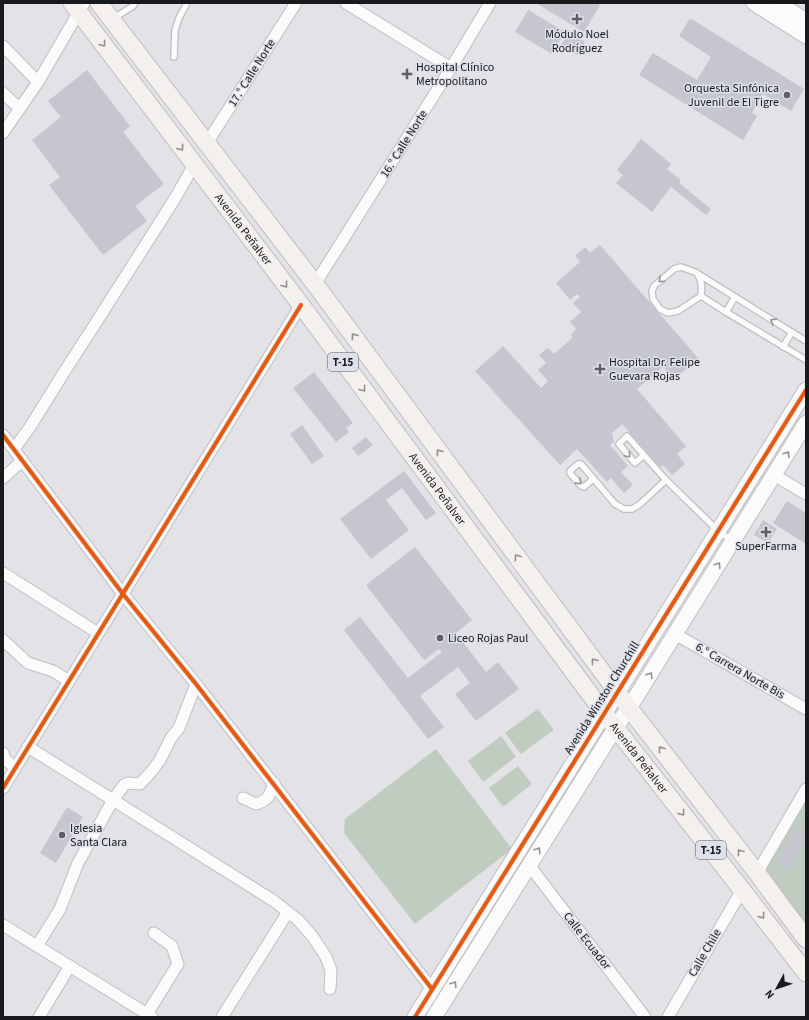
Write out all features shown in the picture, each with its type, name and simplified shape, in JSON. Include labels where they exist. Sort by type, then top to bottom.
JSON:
[{"type":"main road","name":"Avenida Peñalver","points":[[99,3],[315,284],[629,708],[757,873],[806,939]]},
{"type":"main road","name":"Avenida Peñalver","points":[[78,6],[194,165],[301,305],[604,713],[806,974]]},
{"type":"street","name":"17.° Calle Norte","points":[[207,143],[296,3]]},
{"type":"street","points":[[346,3],[452,68]]},
{"type":"street","name":"16.° Calle Norte","points":[[315,284],[452,68],[490,3]]},
{"type":"street","points":[[754,3],[786,9],[806,21]]},
{"type":"street","points":[[3,133],[38,82],[78,6]]},
{"type":"street","points":[[786,9],[806,36]]},
{"type":"street","points":[[3,46],[38,82]]},
{"type":"street","points":[[3,93],[19,108]]},
{"type":"street","points":[[14,449],[30,427],[174,200],[194,165]]},
{"type":"street","points":[[3,788],[301,305]]},
{"type":"street","name":"Avenida Winston Churchill","points":[[415,1017],[806,390]]},
{"type":"street","points":[[436,1016],[806,423]]},
{"type":"street","points":[[3,435],[123,594],[274,783],[432,989]]},
{"type":"street","points":[[3,478],[22,461]]},
{"type":"street","points":[[774,475],[806,494]]},
{"type":"street","points":[[5,578],[98,633]]},
{"type":"street","name":"6.° Carrera Norte Bis","points":[[675,634],[806,708]]},
{"type":"street","points":[[3,640],[28,663],[53,671],[69,681]]},
{"type":"street","points":[[37,946],[60,909],[78,863],[113,800],[124,785],[128,783],[140,784],[152,772],[171,738],[179,728],[196,684]]},
{"type":"street","points":[[28,747],[274,901],[298,920],[326,957],[331,970],[330,989]]},
{"type":"street","points":[[3,753],[5,759],[15,768]]},
{"type":"street","points":[[243,798],[256,804],[264,802],[270,795],[274,783]]},
{"type":"street","points":[[757,873],[806,789]]},
{"type":"street","name":"Calle Ecuador","points":[[529,866],[645,1017]]},
{"type":"street","name":"Calle Chile","points":[[668,1017],[742,890]]},
{"type":"street","points":[[222,1017],[288,912]]},
{"type":"street","points":[[3,925],[149,1015],[178,964],[172,946],[154,933]]},
{"type":"street","points":[[39,1017],[70,966]]},
{"type":"lane","points":[[112,20],[133,6],[135,3]]},
{"type":"lane","points":[[174,57],[176,30],[179,18],[187,3]]},
{"type":"lane","points":[[701,296],[678,311],[668,313],[660,309],[652,299],[652,290],[654,286],[666,275],[674,269],[681,267],[695,272],[806,341]]},
{"type":"lane","points":[[695,272],[700,278],[702,286],[701,296]]},
{"type":"lane","points":[[701,296],[806,360]]},
{"type":"lane","points":[[726,312],[735,297]]},
{"type":"lane","points":[[783,347],[792,332]]},
{"type":"lane","points":[[644,455],[635,463],[619,444],[627,436],[644,455],[666,480],[718,531],[733,541]]},
{"type":"lane","points":[[593,479],[615,504],[624,508],[632,509],[639,505],[666,480]]},
{"type":"shaded area","points":[[538,709],[554,730],[521,754],[505,733]]},
{"type":"shaded area","points":[[501,736],[516,757],[483,782],[468,761]]},
{"type":"shaded area","points":[[436,749],[512,849],[415,924],[344,833],[345,819]]},
{"type":"shaded area","points":[[518,766],[532,784],[503,807],[489,788]]},
{"type":"shaded area","points":[[806,800],[806,927],[763,871]]},
{"type":"building","name":"Módulo Noel Rodríguez","points":[[536,3],[596,3],[600,5],[584,32]]},
{"type":"building","points":[[528,10],[565,32],[552,54],[515,32]]},
{"type":"building","points":[[690,18],[804,89],[791,111],[763,94],[752,113],[757,116],[743,140],[639,75],[653,53],[697,80],[711,57],[679,36]]},
{"type":"building","points":[[569,33],[585,42],[577,55],[561,45]]},
{"type":"building","points":[[87,70],[130,126],[123,132],[164,184],[135,206],[147,221],[103,255],[49,185],[60,177],[32,140],[61,117],[48,101]]},
{"type":"building","points":[[641,139],[671,164],[667,169],[681,180],[679,183],[711,209],[706,215],[671,187],[652,212],[616,183],[623,175],[617,170]]},
{"type":"building","name":"Hospital Dr. Felipe Guevara Rojas","points":[[600,245],[698,358],[674,380],[663,367],[637,389],[686,446],[677,454],[685,464],[672,475],[663,465],[660,467],[622,424],[612,433],[614,442],[610,445],[628,466],[621,472],[633,485],[624,493],[611,478],[607,482],[577,449],[560,465],[475,371],[503,346],[541,388],[548,381],[538,370],[546,363],[539,355],[548,348],[554,354],[572,338],[571,334],[576,329],[570,322],[581,312],[573,303],[580,297],[577,294],[570,300],[556,283],[580,262],[575,256],[585,247],[590,253]]},
{"type":"building","points":[[314,372],[353,423],[346,428],[349,432],[336,442],[293,388]]},
{"type":"building","points":[[302,425],[324,456],[312,464],[290,434]]},
{"type":"building","points":[[366,437],[373,445],[358,456],[352,448]]},
{"type":"building","points":[[404,471],[436,513],[426,520],[402,488],[386,500],[409,530],[371,559],[340,519]]},
{"type":"building","points":[[787,501],[806,513],[806,544],[773,523]]},
{"type":"building","name":"SuperFarma","points":[[763,520],[777,529],[768,543],[754,535]]},
{"type":"building","points":[[415,547],[472,620],[456,633],[486,672],[498,662],[519,689],[476,721],[455,694],[470,683],[458,667],[420,696],[444,727],[428,739],[344,630],[360,617],[408,678],[442,652],[439,649],[424,660],[366,585]]},
{"type":"building","name":"Iglesia Santa Clara","points":[[67,807],[83,817],[56,863],[40,853]]},
{"type":"building","points":[[798,827],[806,832],[806,842],[788,871],[776,863]]},
{"type":"cycle path","points":[[3,788],[301,305]]},
{"type":"cycle path","points":[[415,1017],[806,390]]},
{"type":"cycle path","points":[[3,435],[123,594],[196,684],[432,989]]},
{"type":"place","name":"Módulo Noel Rodríguez","points":[[577,19]]},
{"type":"place","name":"Hospital Clínico Metropolitano","points":[[407,74]]},
{"type":"place","name":"Orquesta Sinfónica Juvenil de El Tigre","points":[[787,95]]},
{"type":"place","name":"Hospital Dr. Felipe Guevara Rojas","points":[[600,369]]},
{"type":"place","name":"SuperFarma","points":[[766,532]]},
{"type":"place","name":"Liceo Rojas Paul","points":[[440,638]]},
{"type":"place","name":"Iglesia Santa Clara","points":[[62,835]]}]
